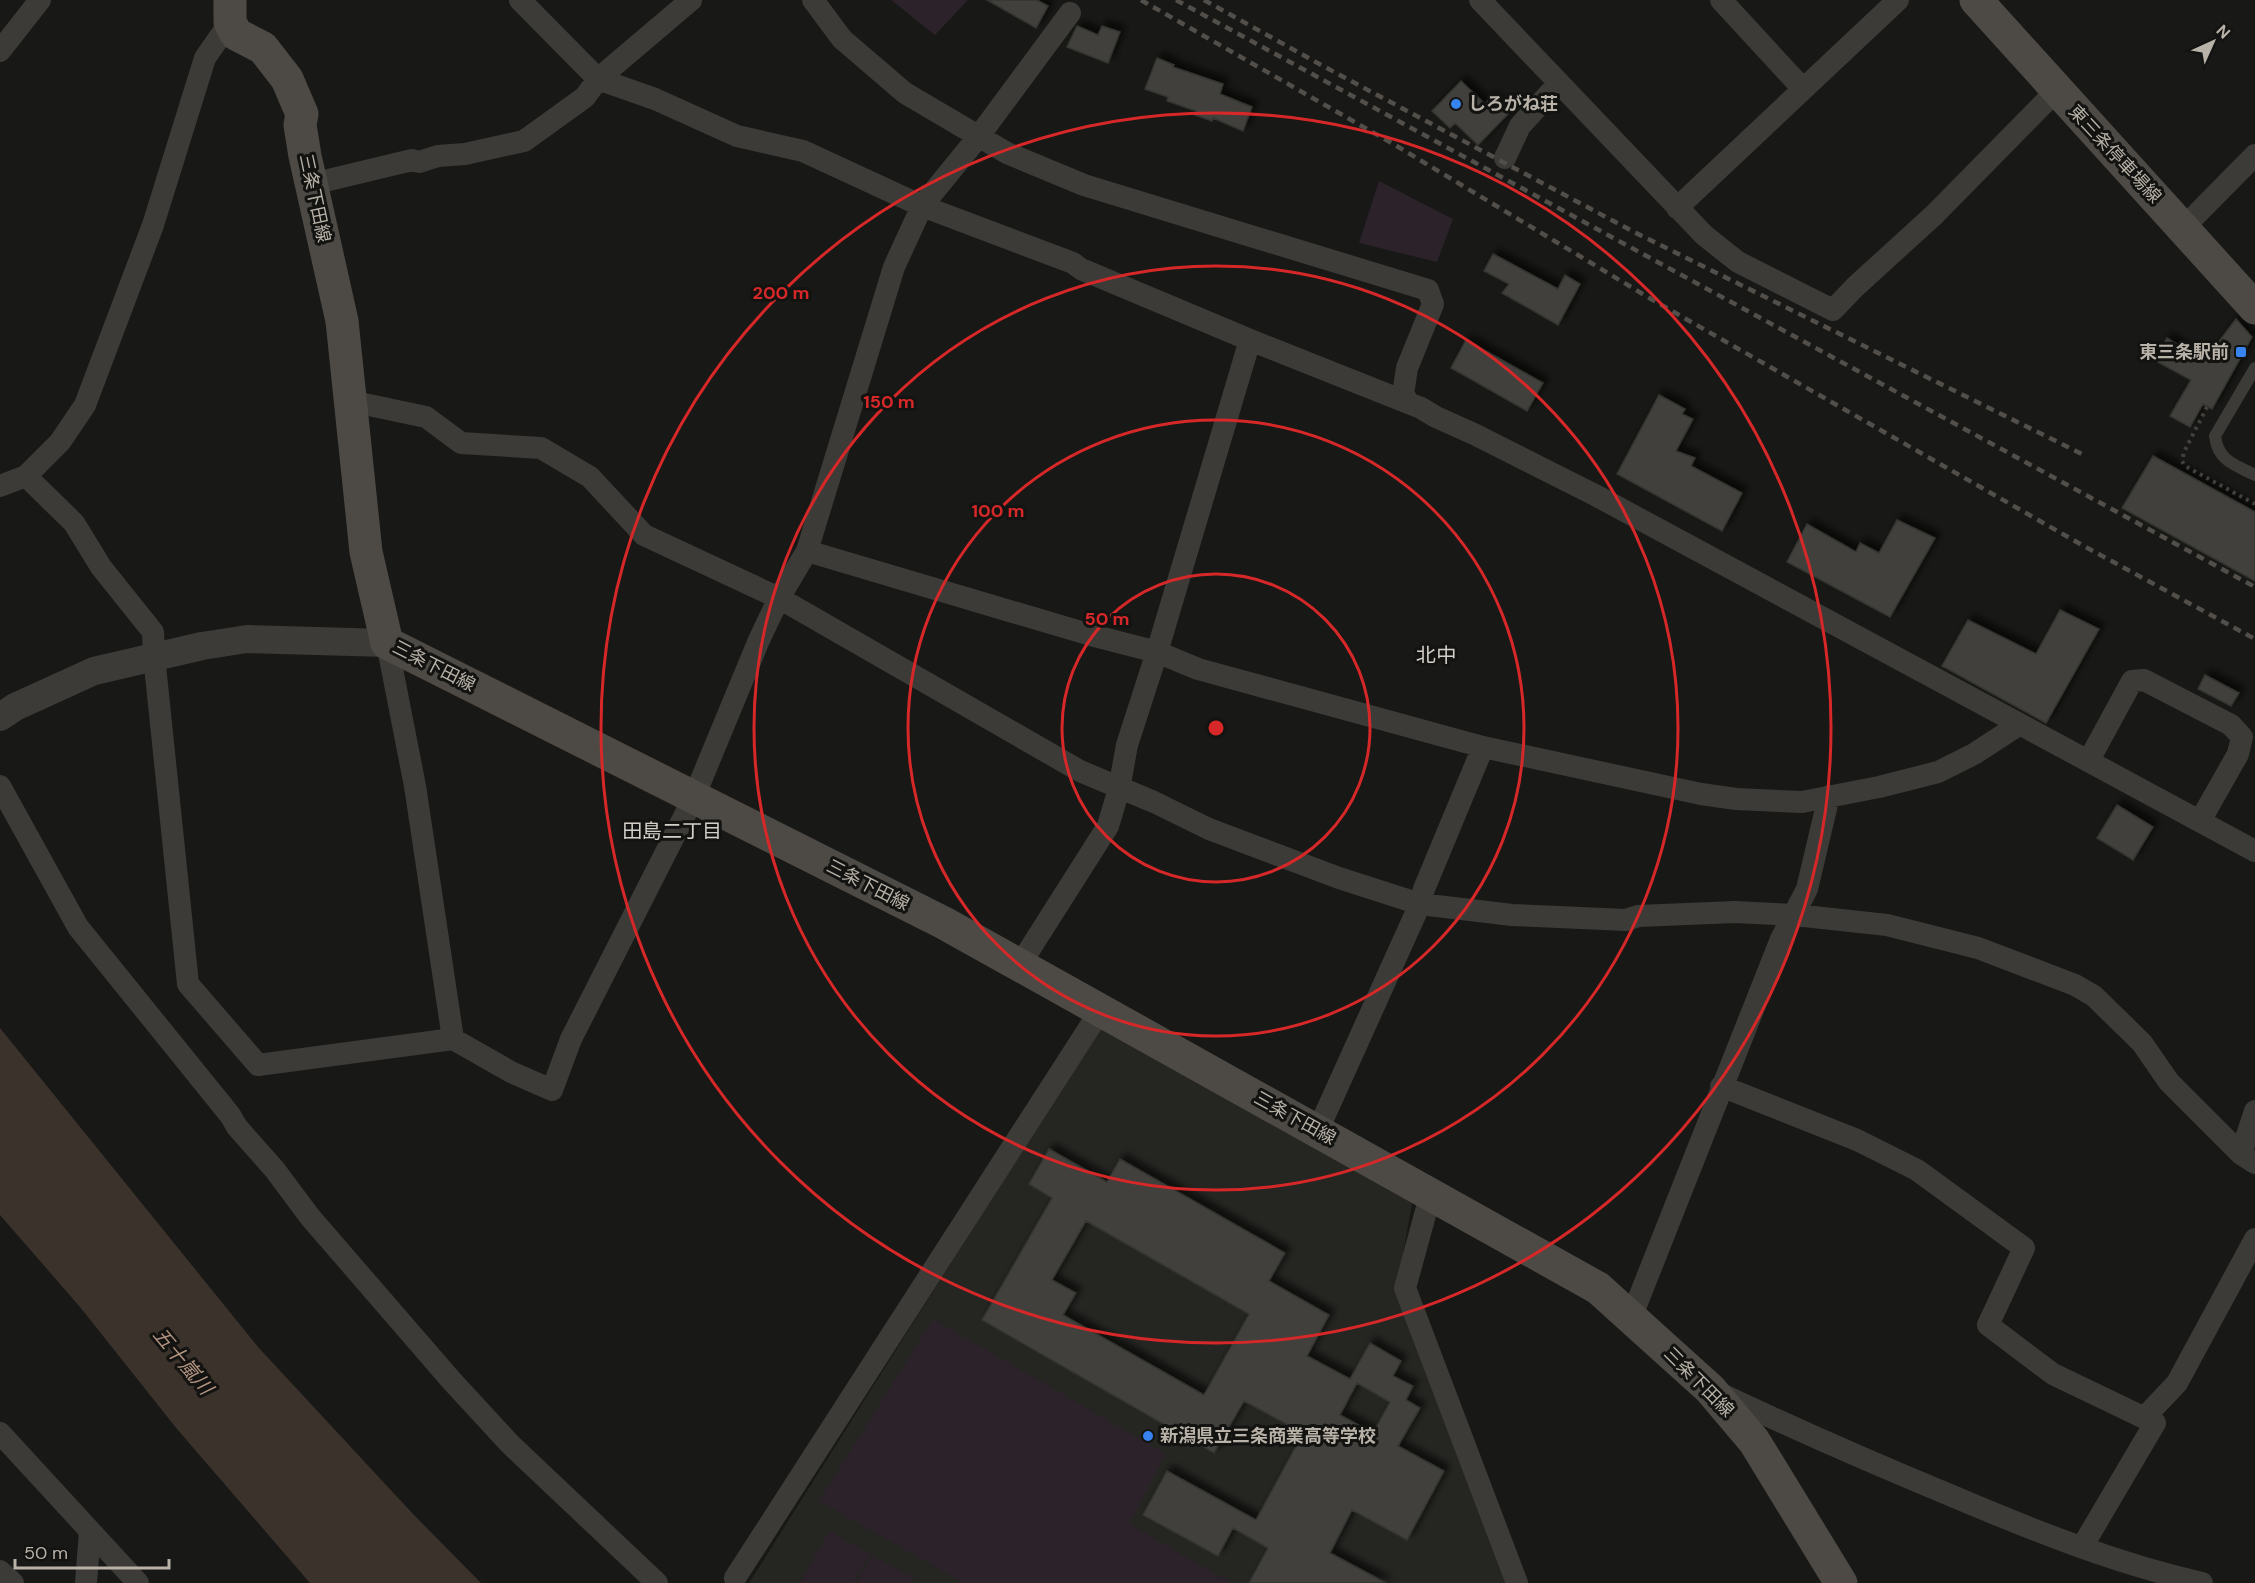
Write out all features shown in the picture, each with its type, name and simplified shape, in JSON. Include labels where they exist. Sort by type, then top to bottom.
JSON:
[{"type":"main road","name":"東三条停車場線","points":[[1976,0],[2255,308]]},
{"type":"main road","name":"三条下田線","points":[[230,11],[236,34],[263,48],[287,79],[302,114],[300,125],[342,321],[366,552],[387,643],[944,923],[1598,1288],[1710,1389],[1754,1441],[1841,1583]]},
{"type":"street","points":[[0,51],[40,0]]},
{"type":"street","points":[[520,0],[598,79],[655,99],[737,136],[803,151],[922,206],[1073,263],[1081,269],[1250,340],[1409,403],[1595,495],[2255,851]]},
{"type":"street","points":[[312,184],[412,160],[419,162],[438,156],[465,154],[524,141],[585,96],[598,79],[691,0]]},
{"type":"street","points":[[813,0],[842,39],[905,93],[1007,153],[1084,185],[1428,290],[1433,304],[1407,368],[1403,394],[1409,403]]},
{"type":"street","points":[[1480,0],[1704,234],[1738,262],[1833,310],[1934,215],[2057,90]]},
{"type":"street","points":[[1721,0],[1803,89]]},
{"type":"street","points":[[1677,208],[1898,0]]},
{"type":"street","points":[[0,486],[26,476],[60,442],[85,405],[153,225],[205,58],[230,11]]},
{"type":"street","points":[[26,476],[74,524],[101,567],[153,632],[188,984],[258,1065],[453,1039],[511,1072],[552,1090],[572,1039],[694,797],[759,640],[779,598],[807,551],[894,267],[922,206],[979,136],[1070,13]]},
{"type":"street","points":[[1505,158],[1520,126],[1559,83]]},
{"type":"street","points":[[2183,228],[2255,155]]},
{"type":"street","points":[[1018,966],[1108,826],[1119,789],[1127,745],[1250,340]]},
{"type":"street","points":[[350,401],[426,417],[461,443],[541,447],[590,477],[644,535],[779,598],[1080,771],[1155,802],[1209,829],[1339,878],[1419,904],[1512,915],[1626,920],[1638,916],[1735,912],[1795,915],[1887,926],[1978,948],[2075,985],[2094,996],[2142,1043],[2169,1082],[2248,1158]]},
{"type":"street","points":[[807,551],[1090,635],[1157,652],[1198,669],[1483,747],[1701,794],[1736,799],[1802,802],[1879,787],[1938,772],[1974,754],[2020,724]]},
{"type":"street","points":[[0,717],[15,707],[94,671],[202,646],[247,639],[387,643],[417,797],[453,1039]]},
{"type":"street","points":[[2089,760],[2132,681],[2144,680],[2231,725],[2242,737],[2238,754],[2200,821]]},
{"type":"street","points":[[1318,1130],[1419,904],[1483,747]]},
{"type":"street","points":[[0,786],[78,927],[310,1217],[510,1444],[657,1583]]},
{"type":"street","points":[[1631,1318],[1781,939],[1807,889],[1829,796]]},
{"type":"street","points":[[735,1578],[1100,1011]]},
{"type":"street","points":[[1721,1086],[1857,1140],[1917,1170],[2024,1248],[1988,1325],[2053,1374],[2155,1423],[2082,1547]]},
{"type":"street","points":[[2248,1158],[2255,1111]]},
{"type":"street","points":[[1431,1193],[1405,1288],[1516,1583]]},
{"type":"street","points":[[2145,1417],[2177,1383],[2255,1239]]},
{"type":"street","points":[[1710,1389],[1888,1470],[2041,1533],[2163,1574],[2202,1583]]},
{"type":"street","points":[[0,1433],[138,1583]]},
{"type":"street","points":[[86,1583],[90,1531]]},
{"type":"lane","points":[[2255,368],[2215,436],[2216,448],[2225,461],[2255,475]]},
{"type":"shaded area","points":[[891,0],[968,0],[935,35]]},
{"type":"shaded area","points":[[1379,181],[1453,219],[1437,262],[1359,243]]},
{"type":"shaded area","name":"新潟県立三条商業高等学校","points":[[1101,1025],[1412,1203],[1397,1289],[1510,1583],[749,1583]]},
{"type":"shaded area","points":[[933,1319],[1166,1454],[1129,1524],[1231,1583],[964,1583],[819,1501]]},
{"type":"shaded area","points":[[829,1531],[870,1554],[853,1583],[800,1583]]},
{"type":"shaded area","points":[[872,1555],[913,1578],[910,1583],[856,1583]]},
{"type":"water","name":"五十嵐川","points":[[0,1028],[258,1347],[413,1514],[481,1583],[310,1583],[177,1429],[80,1307],[0,1215]]},
{"type":"building","points":[[987,0],[1037,0],[1048,6],[1036,28]]},
{"type":"building","points":[[1077,26],[1098,35],[1102,26],[1120,32],[1108,63],[1067,47]]},
{"type":"building","points":[[1157,58],[1174,65],[1173,67],[1223,84],[1220,94],[1252,107],[1243,131],[1213,118],[1212,121],[1195,115],[1196,111],[1167,101],[1168,97],[1145,89]]},
{"type":"building","points":[[1461,81],[1485,104],[1491,97],[1508,114],[1478,145],[1455,123],[1450,128],[1432,111]]},
{"type":"building","points":[[1493,254],[1558,289],[1565,275],[1580,284],[1558,325],[1502,293],[1509,284],[1484,271]]},
{"type":"building","points":[[2236,319],[2252,337],[2212,409],[2203,404],[2190,427],[2170,416],[2191,380],[2154,360],[2167,338],[2204,361]]},
{"type":"building","points":[[1466,340],[1543,383],[1527,411],[1451,368]]},
{"type":"building","points":[[1659,395],[1685,409],[1682,414],[1693,419],[1676,451],[1695,458],[1691,466],[1742,493],[1722,531],[1617,474]]},
{"type":"building","points":[[2153,456],[2255,512],[2255,581],[2122,508]]},
{"type":"building","points":[[1897,520],[1935,538],[1890,617],[1787,562],[1807,524],[1856,552],[1860,543],[1879,553]]},
{"type":"building","points":[[2060,610],[2099,629],[2046,723],[1942,666],[1968,620],[2036,654]]},
{"type":"building","points":[[2205,675],[2239,693],[2231,706],[2198,689]]},
{"type":"building","points":[[2117,805],[2153,827],[2133,860],[2097,838]]},
{"type":"building","points":[[1049,1149],[1107,1182],[1120,1159],[1285,1253],[1269,1281],[1329,1315],[1307,1356],[1350,1379],[1370,1343],[1401,1361],[1393,1376],[1413,1386],[1406,1400],[1420,1408],[1398,1446],[1444,1471],[1407,1540],[1352,1510],[1330,1553],[1386,1583],[1249,1583],[1268,1548],[1233,1528],[1218,1556],[1143,1515],[1167,1471],[1256,1520],[1303,1433],[1244,1401],[1214,1453],[982,1320],[1052,1198],[1029,1184]],"holes":[[[1086,1221],[1249,1314],[1204,1395],[1063,1315],[1076,1293],[1052,1280]],[[1357,1383],[1390,1402],[1373,1433],[1340,1415]]]},
{"type":"railway","points":[[1141,0],[1395,145],[1651,299],[2082,545],[2255,639]]},
{"type":"railway","points":[[1176,0],[2255,587]]},
{"type":"railway","points":[[1204,0],[1634,232],[2086,456]]},
{"type":"place","name":"しろがね荘","points":[[1456,104]]},
{"type":"place","name":"東三条駅前","points":[[2241,352]]},
{"type":"place","name":"新潟県立三条商業高等学校","points":[[1148,1436]]},
{"type":"district","name":"北中","points":[[1436,655]]},
{"type":"district","name":"田島二丁目","points":[[672,831]]}]
